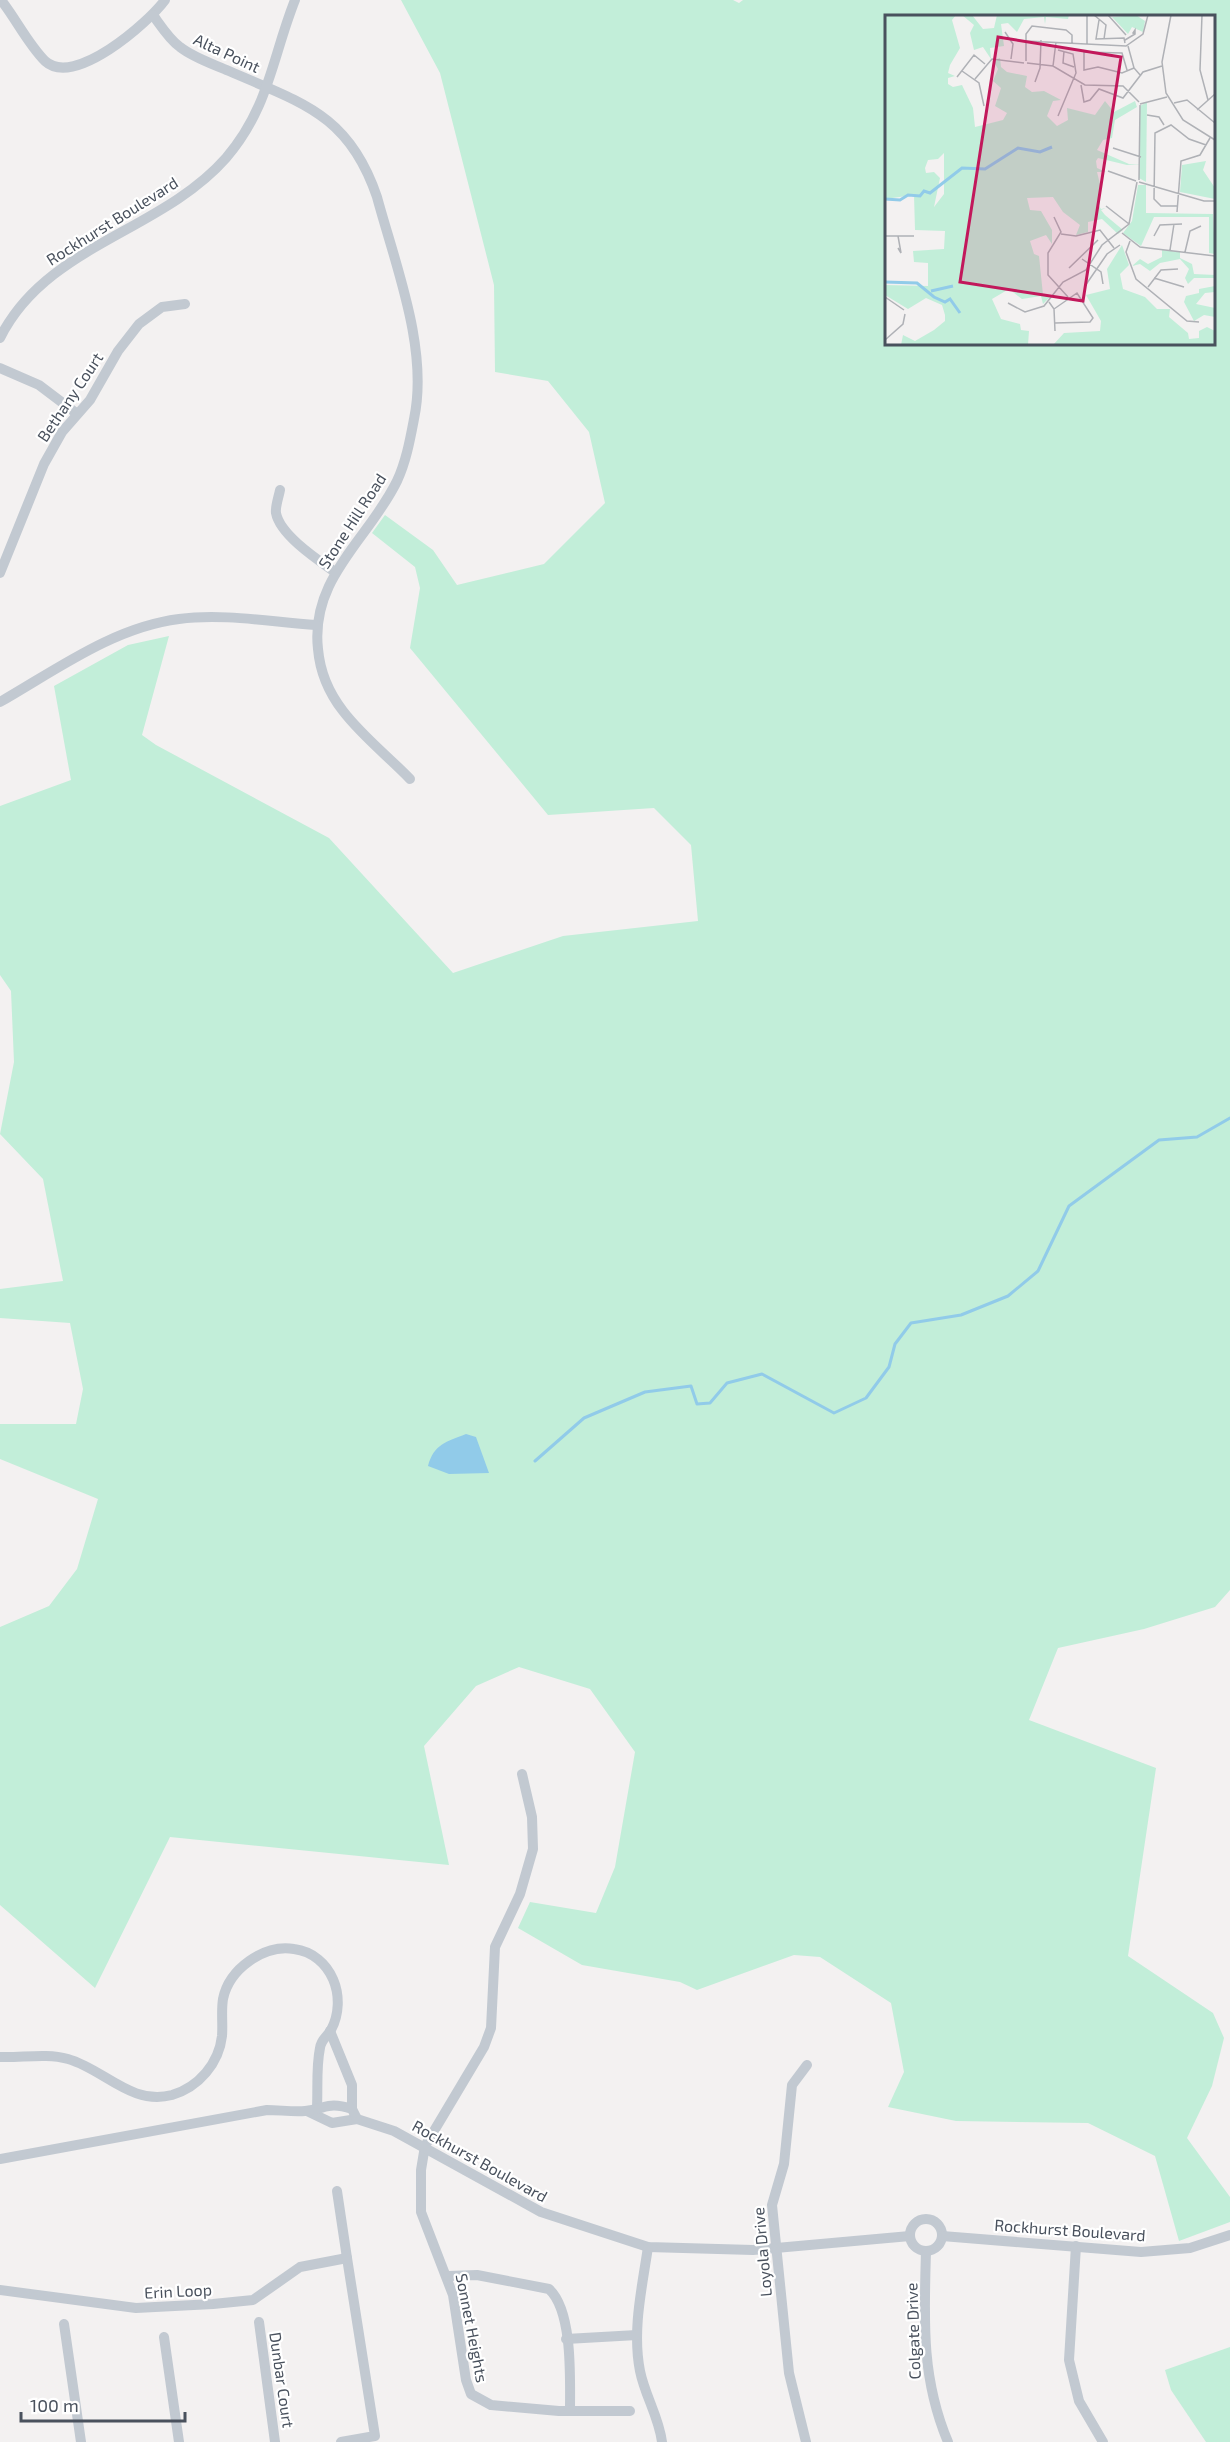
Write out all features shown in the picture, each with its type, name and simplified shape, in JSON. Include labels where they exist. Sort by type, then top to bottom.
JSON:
[{"type":"street","points":[[1,0],[46,62],[58,67],[80,66],[93,59],[153,15],[165,0]]},
{"type":"street","name":"Rockhurst Boulevard","points":[[0,338],[16,313],[51,276],[75,258],[175,202],[207,177],[225,159],[249,127],[267,88],[295,0]]},
{"type":"street","name":"Alta Point","points":[[153,15],[179,47],[267,88]]},
{"type":"street","name":"Stone Hill Road","points":[[267,88],[300,101],[318,113],[351,142],[362,160],[377,197],[417,357],[415,417],[404,462],[396,482],[335,572],[323,594],[316,626],[319,659],[333,696],[344,712],[410,780]]},
{"type":"street","name":"Bethany Court","points":[[0,573],[44,464],[76,412],[90,400],[118,351],[139,324],[162,307],[185,304]]},
{"type":"street","points":[[0,368],[39,385],[76,412]]},
{"type":"street","points":[[280,490],[276,513],[283,526],[305,550],[335,572]]},
{"type":"street","points":[[0,702],[103,643],[163,621],[200,617],[316,626]]},
{"type":"street","points":[[425,2146],[484,2047],[491,2028],[494,1997],[492,1960],[495,1947],[520,1894],[533,1849],[532,1817],[522,1774]]},
{"type":"street","points":[[0,2057],[66,2059],[92,2069],[131,2092],[148,2096],[172,2095],[200,2080],[214,2061],[222,2036],[223,1999],[234,1976],[258,1956],[286,1948],[312,1954],[325,1965],[334,1979],[338,2001],[330,2031],[324,2036],[319,2051],[312,2109]]},
{"type":"street","points":[[330,2031],[352,2085],[354,2114]]},
{"type":"street","name":"Loyola Drive","points":[[806,2442],[789,2373],[773,2195],[784,2164],[792,2085],[807,2065]]},
{"type":"street","name":"Rockhurst Boulevard","points":[[0,2159],[267,2110],[312,2109],[330,2104],[425,2146],[541,2212],[648,2247],[730,2251],[910,2236]]},
{"type":"street","name":"Rockhurst Boulevard","points":[[312,2109],[332,2123],[354,2114]]},
{"type":"street","name":"Sonnet Heights","points":[[425,2146],[421,2170],[421,2212],[448,2276],[471,2394],[491,2405],[570,2411],[630,2411]]},
{"type":"street","points":[[337,2191],[375,2439],[341,2442]]},
{"type":"street","points":[[926,2219],[939,2226],[942,2236],[939,2245],[926,2251],[914,2245],[910,2236],[913,2226],[926,2219]]},
{"type":"street","name":"Rockhurst Boulevard","points":[[942,2236],[1141,2252],[1198,2246],[1230,2235]]},
{"type":"street","points":[[1076,2246],[1069,2360],[1079,2401],[1103,2442]]},
{"type":"street","points":[[648,2247],[637,2335],[640,2373],[662,2442]]},
{"type":"street","name":"Colgate Drive","points":[[926,2251],[928,2376],[932,2398],[948,2442]]},
{"type":"street","name":"Erin Loop","points":[[0,2290],[136,2308],[213,2304],[254,2300],[300,2267],[347,2258]]},
{"type":"street","points":[[448,2276],[477,2275],[549,2289],[562,2307],[570,2411]]},
{"type":"street","name":"Dunbar Court","points":[[260,2322],[276,2442]]},
{"type":"street","points":[[64,2324],[81,2442]]},
{"type":"street","points":[[566,2339],[637,2335]]},
{"type":"street","points":[[164,2337],[179,2442]]},
{"type":"green space","points":[[401,0],[733,0],[739,3],[743,0],[1230,0],[1230,1590],[1215,1607],[1144,1629],[1058,1648],[1029,1720],[1156,1768],[1128,1956],[1213,2013],[1224,2038],[1212,2086],[1187,2138],[1230,2197],[1230,2222],[1179,2241],[1155,2156],[1088,2123],[956,2121],[888,2107],[904,2072],[891,2003],[820,1957],[794,1955],[697,1990],[680,1982],[582,1965],[518,1928],[530,1902],[596,1913],[615,1867],[635,1752],[590,1689],[519,1667],[476,1686],[424,1746],[449,1865],[170,1837],[95,1988],[0,1905],[0,1627],[49,1606],[77,1569],[98,1499],[0,1459],[0,1424],[76,1424],[83,1389],[70,1323],[0,1318],[0,1289],[63,1281],[43,1179],[0,1134],[14,1062],[11,991],[0,975],[0,806],[71,780],[54,686],[128,645],[169,636],[142,735],[156,745],[329,838],[453,973],[563,936],[698,921],[691,845],[654,808],[548,815],[410,648],[420,588],[415,567],[372,533],[385,515],[433,550],[457,585],[544,564],[605,503],[589,432],[548,381],[495,372],[494,285],[440,73]]},
{"type":"green space","points":[[1230,2347],[1230,2442],[1206,2442],[1171,2390],[1165,2370]]},
{"type":"water","points":[[466,1434],[476,1437],[489,1473],[449,1474],[428,1466],[437,1448]]},
{"type":"waterway","points":[[535,1461],[584,1418],[645,1392],[691,1386],[697,1404],[710,1403],[727,1383],[762,1374],[834,1413],[866,1398],[889,1367],[895,1344],[911,1323],[961,1315],[1008,1296],[1038,1271],[1069,1206],[1159,1140],[1197,1137],[1230,1118]]}]
